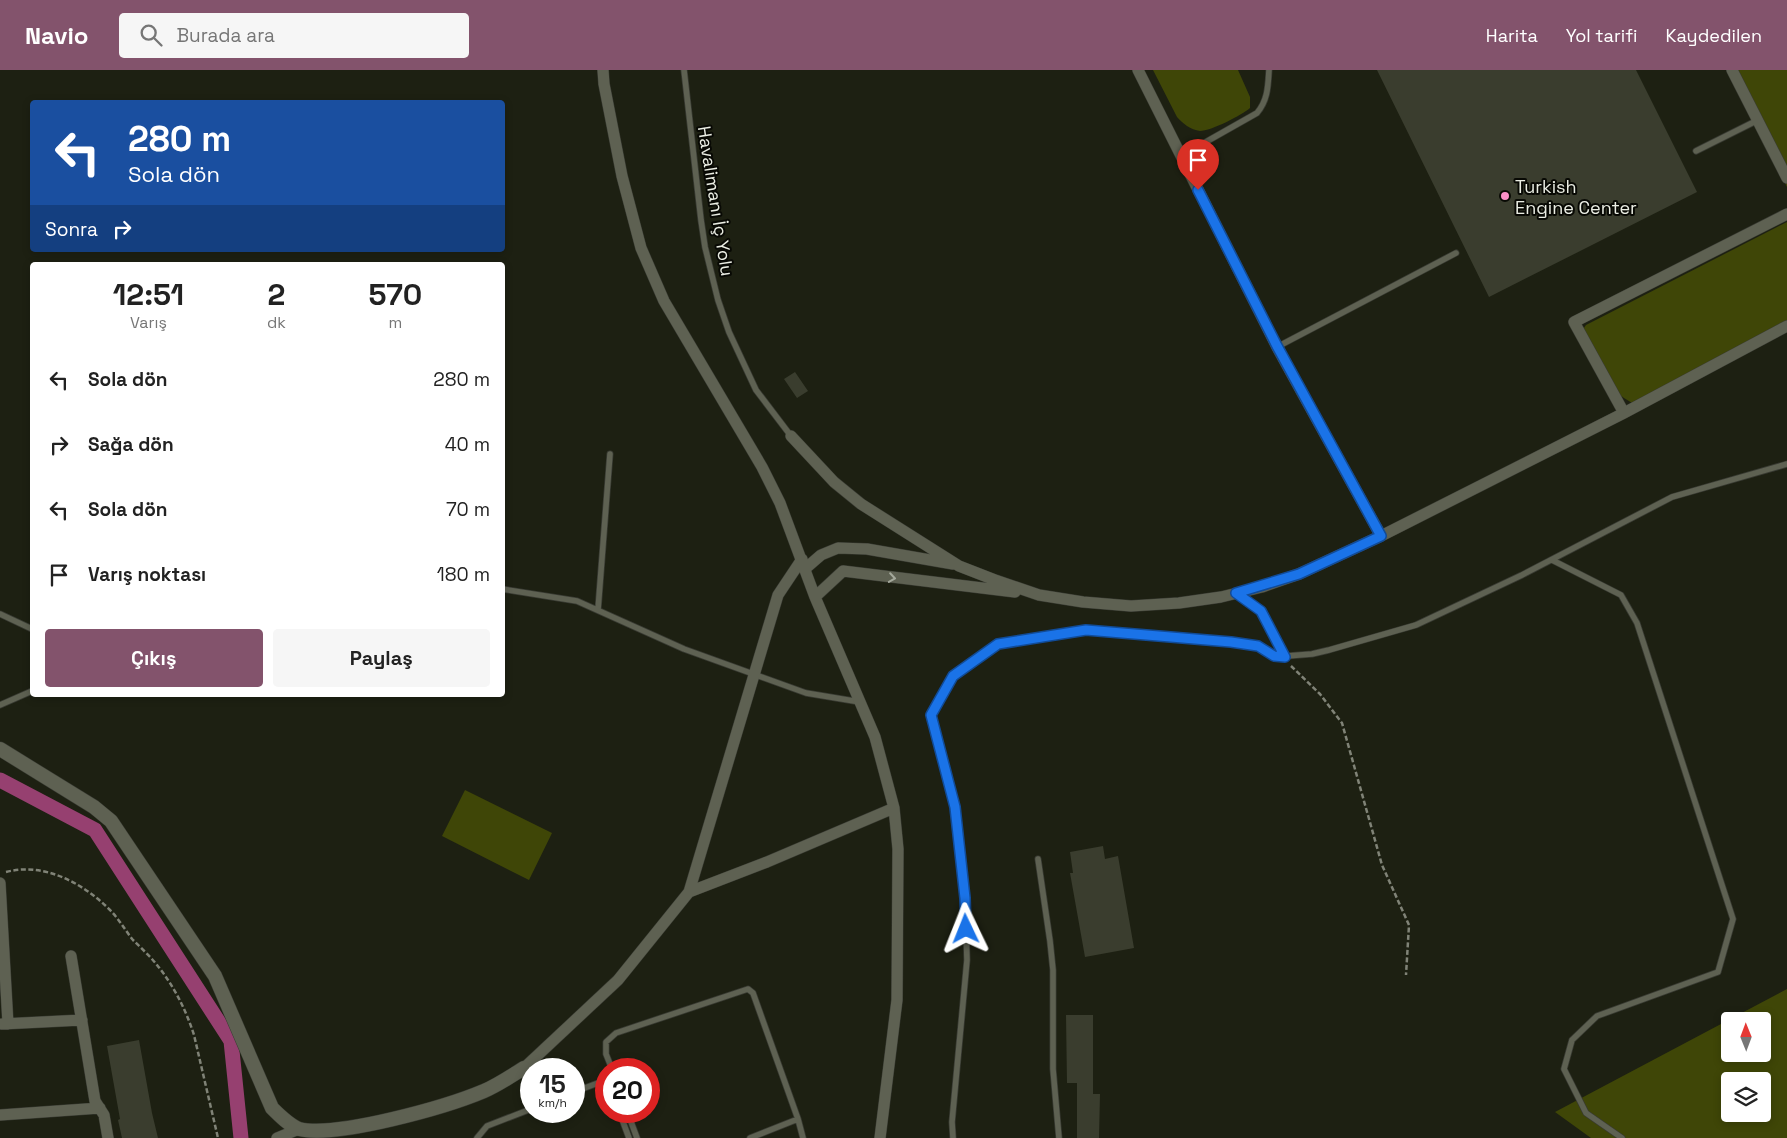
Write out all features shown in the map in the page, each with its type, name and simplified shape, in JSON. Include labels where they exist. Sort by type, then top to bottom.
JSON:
[{"type":"street","points":[[603,70],[622,176],[641,248],[664,301],[762,467],[780,503],[804,563],[815,597],[875,737],[894,808],[898,849],[897,1000],[880,1138]]},
{"type":"street","points":[[1138,70],[1277,346],[1381,536]]},
{"type":"street","points":[[1732,70],[1787,178]]},
{"type":"street","points":[[1624,413],[1574,322],[1787,214]]},
{"type":"street","points":[[815,597],[843,571],[1083,602],[1131,606],[1179,603],[1236,593],[1299,574],[1381,536],[1624,413],[1787,326]]},
{"type":"street","points":[[792,436],[834,482],[861,504],[959,566]]},
{"type":"street","points":[[535,1058],[618,980],[689,892],[710,817],[755,674],[760,649],[778,595],[804,563],[838,548],[867,549],[959,566],[1039,595]]},
{"type":"street","points":[[0,750],[94,807],[111,821],[215,976],[272,1108],[284,1120],[299,1129],[316,1132],[373,1125],[428,1110],[485,1090],[520,1070]]},
{"type":"street","points":[[689,892],[767,862],[894,808]]},
{"type":"street","points":[[0,883],[4,1024],[82,1020]]},
{"type":"street","points":[[71,956],[95,1101],[104,1115],[108,1138]]},
{"type":"street","points":[[0,1115],[100,1108]]},
{"type":"street","points":[[277,1138],[299,1129]]},
{"type":"lane","name":"Havalimanı İç Yolu","points":[[684,70],[701,220],[705,247],[718,300],[729,332],[756,390],[792,436]]},
{"type":"lane","points":[[1181,156],[1257,113],[1264,106],[1269,70]]},
{"type":"lane","points":[[1696,151],[1758,120]]},
{"type":"lane","points":[[1277,346],[1456,252]]},
{"type":"lane","points":[[598,610],[610,454]]},
{"type":"lane","points":[[952,1138],[967,960],[965,898],[955,807],[931,715],[953,676],[998,644],[1086,630],[1231,642],[1258,646],[1274,656],[1285,657],[1330,650],[1416,625],[1552,560],[1672,497],[1787,464]]},
{"type":"lane","points":[[1552,560],[1620,595],[1637,623],[1733,920],[1718,972],[1597,1016],[1572,1040],[1564,1069],[1586,1113],[1622,1138]]},
{"type":"lane","points":[[505,589],[577,601],[684,649],[806,693],[860,702]]},
{"type":"lane","points":[[1236,593],[1261,611],[1285,657]]},
{"type":"lane","points":[[0,614],[30,628]]},
{"type":"lane","points":[[0,705],[30,692]]},
{"type":"lane","points":[[1038,859],[1053,970],[1052,1070],[1058,1138]]},
{"type":"lane","points":[[608,1058],[606,1042],[616,1032],[748,989],[753,993],[803,1138]]},
{"type":"lane","points":[[477,1138],[487,1126],[520,1113]]},
{"type":"lane","points":[[750,1138],[798,1119]]},
{"type":"lane","points":[[623,1123],[629,1138]]},
{"type":"lane","points":[[631,1123],[637,1138]]},
{"type":"path","points":[[1285,657],[1320,694],[1342,723],[1382,865],[1409,925],[1406,975]]},
{"type":"path","points":[[0,874],[25,869],[40,870],[56,874],[81,887],[110,910],[133,939],[157,964],[177,993],[190,1021],[218,1138]]},
{"type":"green space","points":[[1153,70],[1238,70],[1250,97],[1250,108],[1219,126],[1200,131],[1193,129],[1177,117]]},
{"type":"green space","points":[[1727,70],[1787,70],[1787,187]]},
{"type":"green space","points":[[1787,222],[1787,326],[1637,406],[1601,381],[1577,338],[1586,325]]},
{"type":"green space","points":[[465,790],[552,833],[529,880],[442,836]]},
{"type":"green space","points":[[1787,989],[1787,1138],[1591,1138],[1555,1112],[1721,1024],[1721,1062],[1771,1062],[1771,1012],[1744,1012]]},
{"type":"building","name":"Turkish Engine Center","points":[[1377,70],[1636,70],[1697,192],[1489,297]]},
{"type":"building","points":[[795,372],[808,391],[797,398],[784,379]]},
{"type":"building","points":[[1103,846],[1105,859],[1118,856],[1134,948],[1085,957],[1070,873],[1073,873],[1070,852]]},
{"type":"building","points":[[1066,1015],[1093,1015],[1093,1094],[1100,1094],[1099,1138],[1077,1138],[1077,1083],[1067,1083]]},
{"type":"building","points":[[139,1040],[158,1138],[122,1138],[118,1120],[120,1119],[107,1046]]},
{"type":"waterway","points":[[0,780],[95,830],[231,1041],[241,1138]]},
{"type":"place","name":"Turkish Engine Center","points":[[1505,196]]},
{"type":"route","points":[[966,929],[965,898],[955,807],[931,715],[953,676],[998,644],[1086,630],[1231,642],[1258,646],[1274,656],[1285,657],[1261,611],[1236,593],[1299,574],[1381,536],[1277,346],[1198,190]]}]
